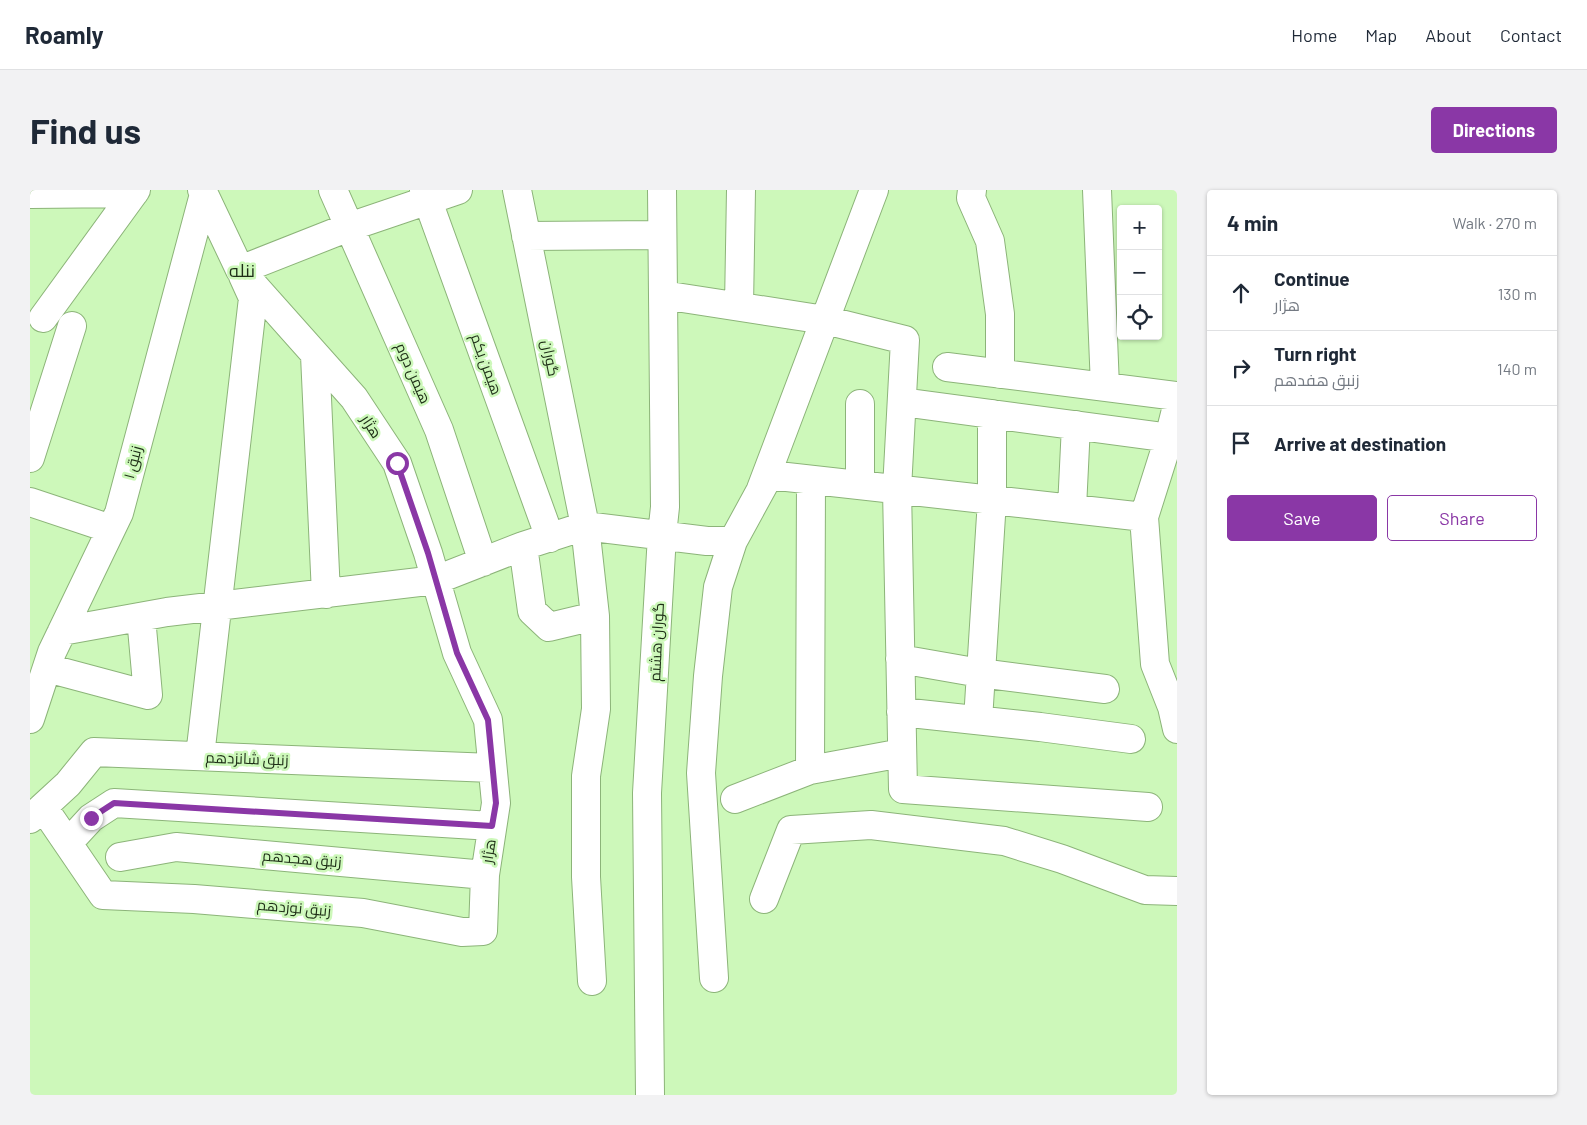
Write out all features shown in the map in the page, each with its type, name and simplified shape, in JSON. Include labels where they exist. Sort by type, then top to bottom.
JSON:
[{"type":"street","name":"هیمن دوم","points":[[333,190],[439,430],[483,562]]},
{"type":"street","points":[[200,756],[253,298],[240,270],[426,195],[458,190]]},
{"type":"street","name":"گوران","points":[[517,190],[586,526],[595,616],[596,709],[586,785],[586,877],[592,981]]},
{"type":"street","name":"گوران هشتم","points":[[650,1095],[646,793],[665,508],[662,190]]},
{"type":"street","points":[[739,306],[741,190]]},
{"type":"street","points":[[761,489],[874,190]]},
{"type":"street","points":[[972,190],[971,198],[990,240],[1000,314],[1000,374]]},
{"type":"street","points":[[1097,190],[1105,387]]},
{"type":"street","points":[[46,193],[135,191]]},
{"type":"street","points":[[43,318],[135,191]]},
{"type":"street","name":"هژار","points":[[203,192],[240,270],[354,398],[397,463],[436,580],[457,653],[488,720],[496,803],[485,875],[484,931]]},
{"type":"street","name":"زنبق ۱","points":[[30,719],[52,652],[118,513],[203,192]]},
{"type":"street","name":"هیمن یکم","points":[[426,195],[550,538]]},
{"type":"street","points":[[526,236],[662,234]]},
{"type":"street","points":[[663,296],[825,320],[905,340],[897,490],[903,789],[1148,808]]},
{"type":"street","points":[[30,458],[72,326]]},
{"type":"street","points":[[315,355],[326,594]]},
{"type":"street","points":[[947,368],[1177,396]]},
{"type":"street","points":[[902,402],[1173,439]]},
{"type":"street","points":[[860,404],[860,485]]},
{"type":"street","points":[[1177,406],[1173,439],[1144,517],[1155,664],[1172,707],[1177,729]]},
{"type":"street","points":[[978,720],[992,500],[992,414]]},
{"type":"street","points":[[1072,508],[1076,425]]},
{"type":"street","points":[[714,978],[701,772],[708,676],[718,587],[733,541],[769,475],[1144,517]]},
{"type":"street","points":[[810,770],[811,480]]},
{"type":"street","points":[[30,502],[111,529]]},
{"type":"street","points":[[62,631],[167,612],[436,580],[523,546],[586,526],[707,541],[733,541]]},
{"type":"street","points":[[523,546],[532,611],[549,627],[595,616]]},
{"type":"street","points":[[47,668],[148,695],[141,617]]},
{"type":"street","points":[[900,659],[980,673],[1105,689]]},
{"type":"street","points":[[901,712],[1131,739]]},
{"type":"street","name":"زنبق شانزدهم","points":[[36,813],[68,784],[94,752],[492,768]]},
{"type":"street","points":[[736,799],[810,770],[902,753]]},
{"type":"street","points":[[36,813],[68,843],[91,818],[114,803],[492,826]]},
{"type":"street","points":[[764,898],[791,830],[871,825],[1004,841],[1062,859],[1146,890],[1177,891]]},
{"type":"street","name":"زنبق نوزدهم","points":[[68,843],[103,895],[194,899],[363,913],[462,932],[484,931]]},
{"type":"street","name":"زنبق هجدهم","points":[[120,857],[176,847],[485,875]]},
{"type":"district","name":"ننله","points":[[242,270]]},
{"type":"route","points":[[91,818],[114,803],[492,826],[496,803],[488,720],[457,653],[428,553],[397,463]]}]
